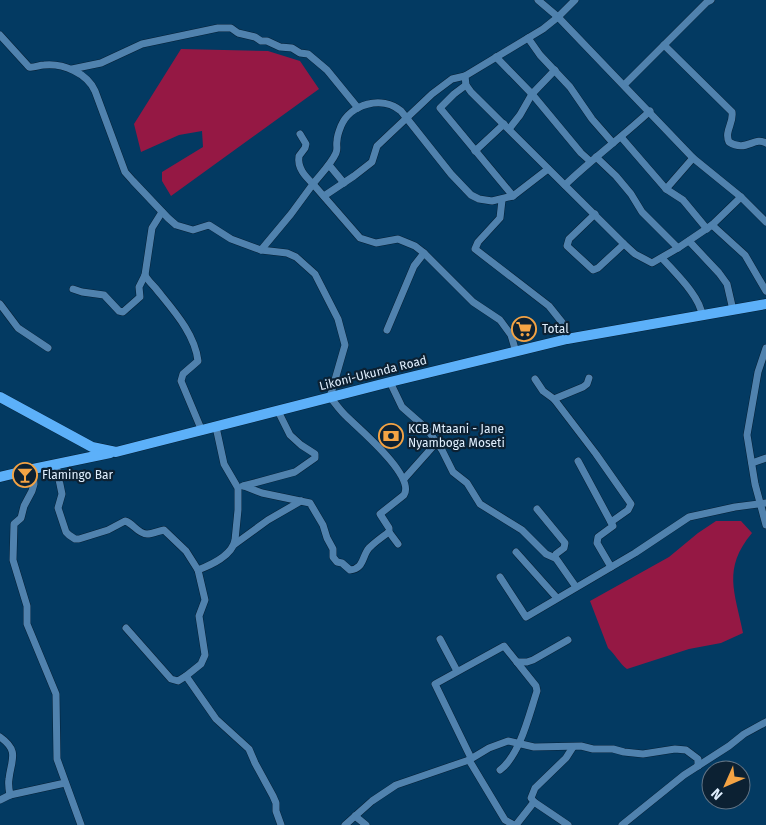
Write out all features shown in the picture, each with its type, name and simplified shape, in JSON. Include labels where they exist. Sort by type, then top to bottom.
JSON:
[{"type":"highway","name":"Likoni-Ukunda Road","points":[[0,397],[92,447],[116,452],[567,339],[766,304]]},
{"type":"highway","points":[[79,440],[89,450],[86,456],[79,460]]},
{"type":"highway","points":[[0,477],[116,452]]},
{"type":"street","points":[[538,0],[558,17],[624,84],[693,158],[741,197],[766,222]]},
{"type":"street","points":[[324,196],[372,162],[377,146],[444,85],[452,79],[465,76],[528,38],[558,17],[576,0]]},
{"type":"street","points":[[624,84],[708,1]]},
{"type":"street","points":[[0,35],[29,67],[51,65],[72,69],[101,63],[142,44],[218,28],[232,28],[238,33],[256,37],[261,41],[267,41],[280,47],[292,48],[300,53],[308,54],[326,70],[358,108]]},
{"type":"street","points":[[528,38],[540,55],[570,87],[592,119],[613,143]]},
{"type":"street","points":[[664,45],[730,108],[733,116],[727,134],[729,142],[744,146],[757,141],[766,143]]},
{"type":"street","points":[[496,56],[532,94],[581,153],[593,159],[616,176],[631,194],[642,212],[678,248]]},
{"type":"street","points":[[72,69],[93,87],[125,172],[172,222],[182,228],[193,230],[208,225],[222,235],[261,250],[287,253],[296,257],[315,274],[338,319],[345,348],[330,397],[395,466],[404,479],[406,486],[404,495],[380,513],[389,528],[389,532],[398,544]]},
{"type":"street","points":[[475,151],[520,115],[532,94],[555,70]]},
{"type":"street","points":[[465,76],[466,85],[481,103],[624,244],[635,254],[652,263],[710,227],[741,197]]},
{"type":"street","points":[[466,85],[440,108],[513,196]]},
{"type":"street","points":[[261,250],[329,164],[337,151],[336,142],[346,118],[358,108],[371,103],[398,108],[408,118],[451,174],[471,195],[487,201],[502,200],[513,196],[548,169]]},
{"type":"street","points":[[565,185],[650,111]]},
{"type":"street","points":[[300,134],[306,144],[299,156],[299,165],[302,172],[360,238],[376,243],[398,239],[424,252],[473,302],[500,320],[511,335],[516,352]]},
{"type":"street","points":[[621,137],[666,189],[683,200],[710,227],[745,255],[766,291]]},
{"type":"street","points":[[666,189],[693,158]]},
{"type":"street","points":[[329,164],[344,183]]},
{"type":"street","points":[[502,200],[500,218],[478,242],[475,248],[549,306],[565,326],[567,339]]},
{"type":"street","points":[[73,289],[104,295],[119,311],[123,312],[140,297],[139,287],[145,275],[152,228],[162,212]]},
{"type":"street","points":[[594,214],[569,239],[567,246],[593,270],[598,268],[624,244]]},
{"type":"street","points":[[688,241],[726,284],[733,310]]},
{"type":"street","points":[[387,330],[414,266],[424,252]]},
{"type":"street","points":[[662,258],[696,298],[701,307],[702,315]]},
{"type":"street","points":[[145,275],[177,315],[192,340],[198,362],[183,374],[181,381],[202,431]]},
{"type":"street","points":[[0,304],[18,328],[48,348]]},
{"type":"street","points":[[766,348],[758,372],[747,434],[755,484],[763,504],[766,525]]},
{"type":"street","points":[[554,399],[583,387],[589,378]]},
{"type":"street","points":[[535,379],[543,391],[554,399],[606,467],[631,504],[628,510],[611,522]]},
{"type":"street","points":[[390,382],[402,407],[421,422],[437,442],[453,472],[467,484],[480,504],[522,530],[546,554],[555,558],[576,587]]},
{"type":"street","points":[[241,487],[295,472],[315,458],[315,454],[290,435],[278,411]]},
{"type":"street","points":[[216,427],[226,469],[241,487],[301,502],[308,502],[323,525],[327,538],[333,547],[333,557],[348,570],[354,570],[362,564],[366,552],[389,532]]},
{"type":"street","points":[[404,479],[437,442]]},
{"type":"street","points":[[752,463],[766,458]]},
{"type":"street","points":[[578,461],[613,526],[598,537],[597,542],[611,567]]},
{"type":"street","points":[[56,465],[62,494],[58,508],[66,532],[72,538],[79,539],[108,530],[125,521],[130,522],[145,534],[164,530],[186,551],[198,570],[206,600],[199,612],[205,655],[201,664],[178,681],[171,679],[126,628]]},
{"type":"street","points":[[32,469],[34,484],[32,491],[24,506],[21,518],[14,524],[12,560],[25,599],[28,629],[56,694],[57,759],[80,825]]},
{"type":"street","points":[[234,544],[241,487]]},
{"type":"street","points":[[198,570],[219,560],[234,544],[268,520],[301,502]]},
{"type":"street","points":[[500,577],[526,617],[635,553],[689,517],[735,507],[763,504]]},
{"type":"street","points":[[537,509],[566,545],[556,554],[555,558]]},
{"type":"street","points":[[516,552],[557,598]]},
{"type":"street","points":[[440,639],[457,671]]},
{"type":"street","points":[[518,662],[533,660],[568,640]]},
{"type":"street","points":[[500,770],[508,764],[520,744],[538,691],[518,662],[503,646],[435,684],[470,759],[505,823],[515,825],[534,802]]},
{"type":"street","points":[[186,676],[216,719],[249,749],[276,803],[280,825]]},
{"type":"street","points":[[622,825],[684,775],[744,734],[766,722]]},
{"type":"street","points":[[0,737],[10,746],[13,752],[14,760],[9,784],[10,795]]},
{"type":"street","points":[[345,825],[372,801],[396,785],[470,759],[504,742],[541,748],[573,746],[613,749],[643,754],[675,749],[686,750],[698,759],[698,766]]},
{"type":"street","points":[[568,825],[531,798],[535,788],[566,758],[573,746]]},
{"type":"street","points":[[0,800],[10,795],[65,783]]},
{"type":"street","points":[[355,816],[366,825]]},
{"type":"shaded area","points":[[181,49],[268,51],[300,61],[319,89],[171,196],[162,181],[162,172],[203,147],[202,131],[179,135],[141,152],[134,124]]},
{"type":"shaded area","points":[[716,521],[741,521],[752,533],[737,558],[733,581],[743,633],[721,643],[689,649],[627,669],[608,648],[590,601],[669,557]]},
{"type":"place","name":"Total","points":[[524,329]]},
{"type":"place","name":"KCB Mtaani - Jane Nyamboga Moseti","points":[[391,436]]},
{"type":"place","name":"Flamingo Bar","points":[[25,475]]}]
